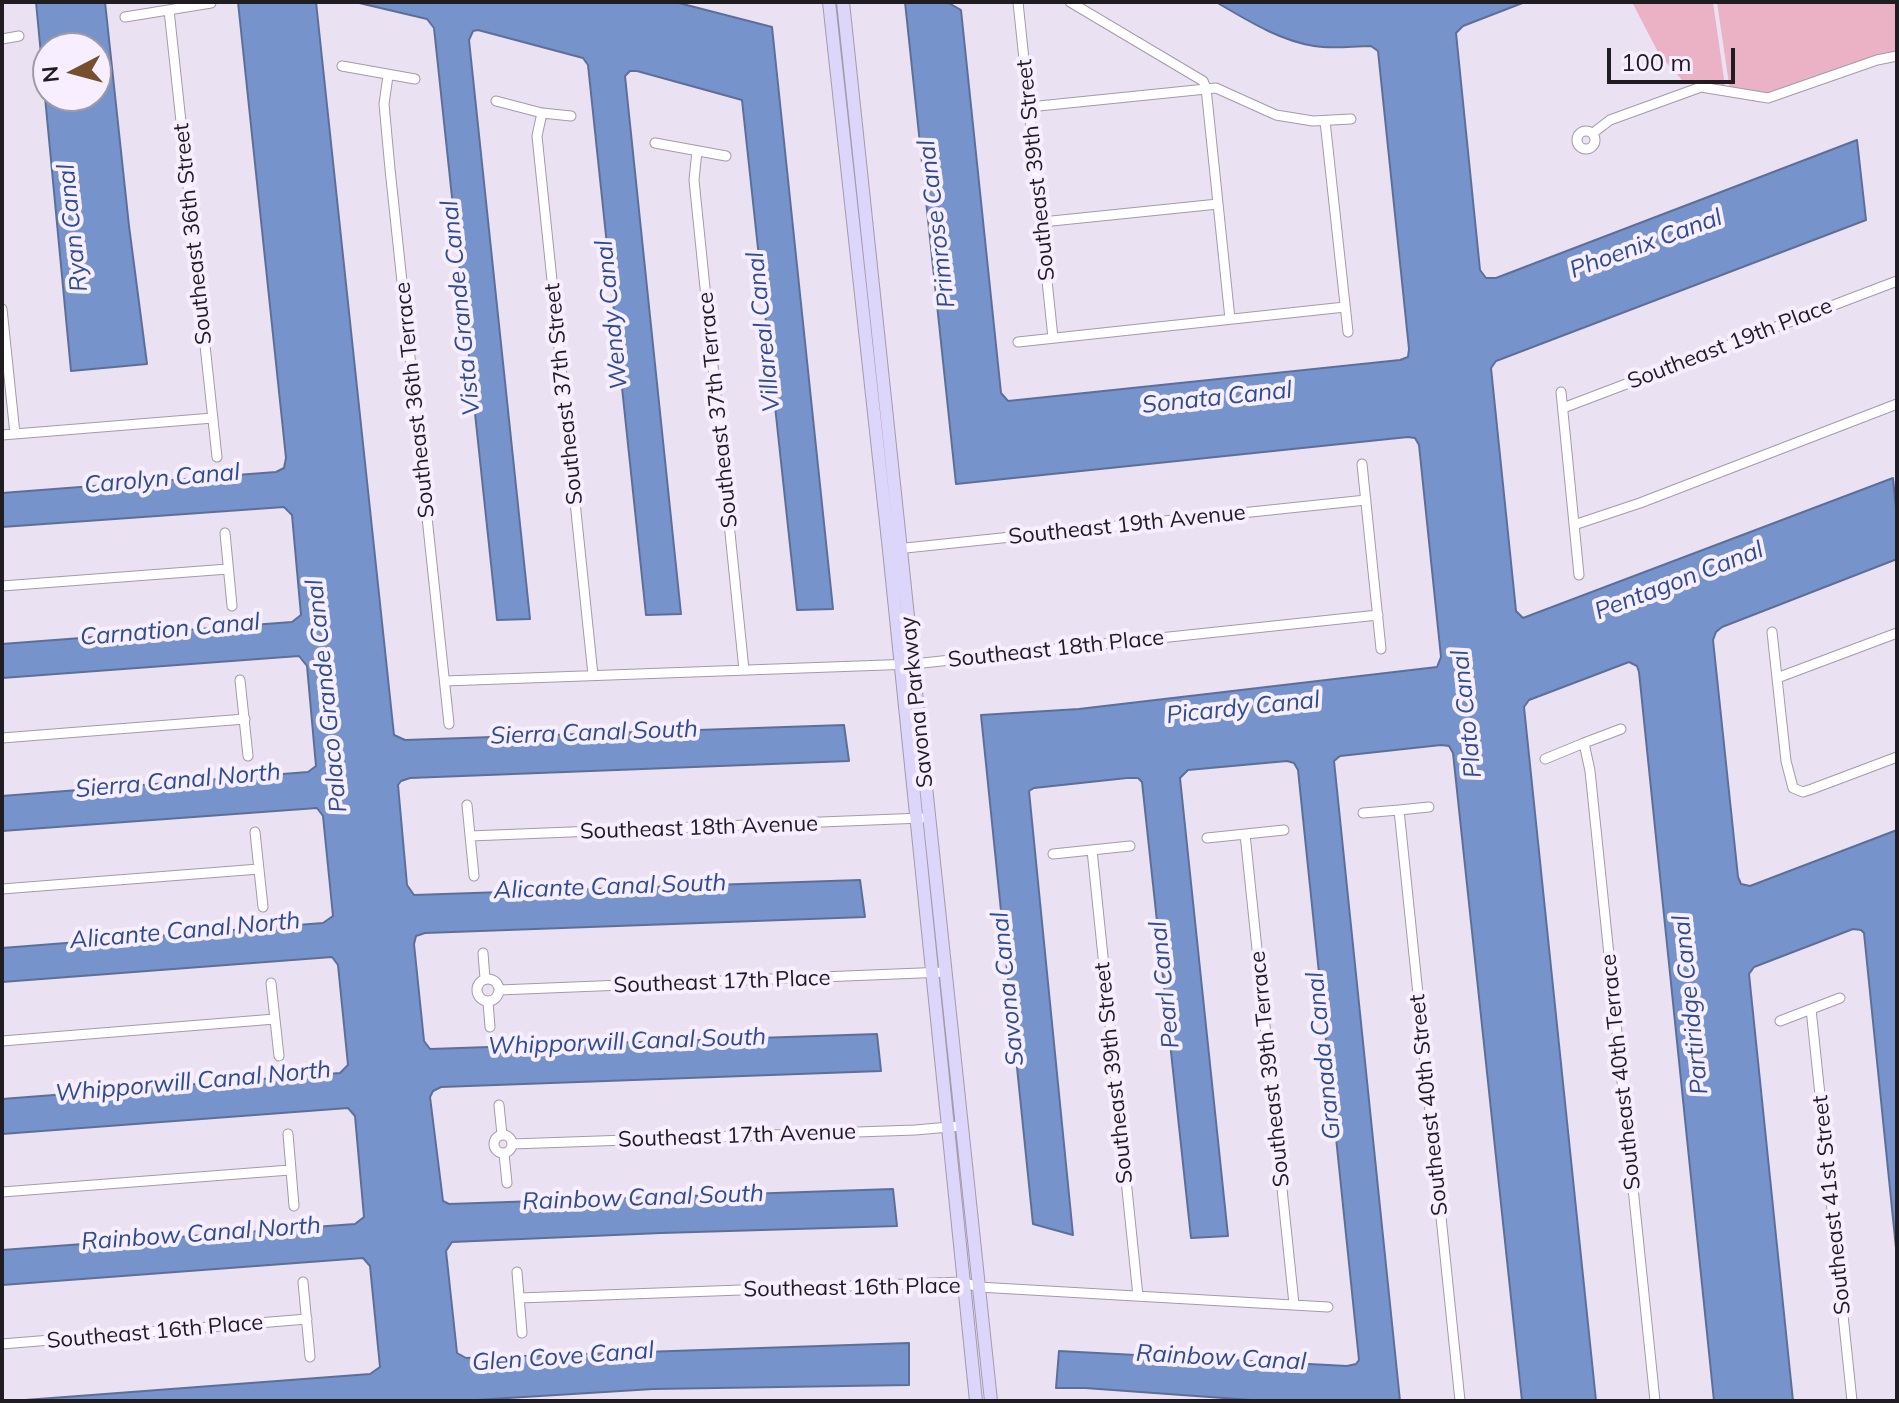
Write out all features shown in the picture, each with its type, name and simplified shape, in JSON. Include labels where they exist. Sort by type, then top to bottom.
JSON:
[{"type":"street","name":"Savona Parkway","points":[[829,2],[860,290],[895,549]]},
{"type":"street","name":"Savona Parkway","points":[[843,2],[874,290],[895,549],[955,1126],[991,1401]]},
{"type":"street","name":"Southeast 39th Street","points":[[1018,2],[1053,338]]},
{"type":"street","points":[[1070,2],[1197,75],[1206,88],[1230,319]]},
{"type":"street","points":[[125,17],[211,3]]},
{"type":"street","name":"Southeast 36th Street","points":[[169,10],[217,457]]},
{"type":"street","points":[[2,39],[19,36]]},
{"type":"street","points":[[1593,133],[1610,120],[1701,87],[1768,98],[1897,56]]},
{"type":"street","points":[[342,66],[415,79]]},
{"type":"street","name":"Southeast 36th Terrace","points":[[388,76],[384,93],[385,117],[449,724]]},
{"type":"street","points":[[1029,107],[1206,88],[1222,90],[1266,112],[1300,120],[1351,119]]},
{"type":"street","points":[[496,101],[542,113],[571,116]]},
{"type":"street","name":"Southeast 37th Street","points":[[542,113],[537,136],[593,675]]},
{"type":"street","points":[[1325,121],[1348,332]]},
{"type":"street","points":[[655,143],[726,156]]},
{"type":"street","name":"Southeast 37th Terrace","points":[[697,151],[694,180],[744,670]]},
{"type":"street","points":[[1042,222],[1218,204]]},
{"type":"street","name":"Southeast 19th Place","points":[[1563,408],[1897,281]]},
{"type":"street","points":[[860,290],[874,290]]},
{"type":"street","points":[[1018,342],[1345,307]]},
{"type":"street","points":[[2,309],[15,434]]},
{"type":"street","points":[[1561,392],[1579,575]]},
{"type":"street","points":[[1574,525],[1653,498],[1897,404]]},
{"type":"street","points":[[2,435],[213,418]]},
{"type":"street","points":[[1362,464],[1381,649]]},
{"type":"street","name":"Southeast 19th Avenue","points":[[895,549],[1366,500]]},
{"type":"street","points":[[225,533],[232,606]]},
{"type":"street","points":[[2,586],[228,569]]},
{"type":"street","name":"Southeast 18th Place","points":[[445,681],[907,664],[1378,615]]},
{"type":"street","points":[[1772,632],[1786,761],[1793,788],[1803,792],[1897,757]]},
{"type":"street","points":[[1777,678],[1897,633]]},
{"type":"street","points":[[240,680],[248,756]]},
{"type":"street","points":[[2,738],[245,719]]},
{"type":"street","points":[[1545,759],[1621,729]]},
{"type":"street","name":"Southeast 40th Terrace","points":[[1584,743],[1655,1401]]},
{"type":"street","points":[[467,805],[474,876]]},
{"type":"street","points":[[1363,813],[1429,807]]},
{"type":"street","name":"Southeast 40th Street","points":[[1399,810],[1460,1401]]},
{"type":"street","name":"Southeast 18th Avenue","points":[[470,836],[923,818]]},
{"type":"street","points":[[1207,838],[1284,830]]},
{"type":"street","points":[[255,832],[263,907]]},
{"type":"street","name":"Southeast 39th Terrace","points":[[1245,834],[1294,1304]]},
{"type":"street","points":[[1053,854],[1130,846]]},
{"type":"street","name":"Southeast 39th Street","points":[[1092,850],[1138,1296]]},
{"type":"street","points":[[2,889],[259,869]]},
{"type":"street","points":[[483,953],[485,979]]},
{"type":"street","name":"Southeast 17th Place","points":[[499,990],[939,972]]},
{"type":"street","points":[[485,979],[495,981],[499,990],[494,1000],[488,1002],[478,997],[476,990],[485,979]]},
{"type":"street","points":[[271,983],[279,1056]]},
{"type":"street","points":[[1780,1021],[1840,998]]},
{"type":"street","points":[[488,1002],[490,1027]]},
{"type":"street","name":"Southeast 41st Street","points":[[1811,1009],[1852,1401]]},
{"type":"street","points":[[2,1041],[275,1019]]},
{"type":"street","points":[[499,1105],[502,1135]]},
{"type":"street","name":"Savona Parkway","points":[[955,1126],[963,1282],[976,1401]]},
{"type":"street","name":"Southeast 17th Avenue","points":[[512,1144],[955,1126]]},
{"type":"street","points":[[288,1134],[294,1206]]},
{"type":"street","points":[[502,1135],[508,1137],[512,1144],[504,1154]]},
{"type":"street","points":[[502,1135],[494,1145],[504,1154]]},
{"type":"street","points":[[504,1154],[507,1183]]},
{"type":"street","points":[[2,1192],[290,1170]]},
{"type":"street","points":[[517,1272],[522,1333]]},
{"type":"street","points":[[303,1282],[310,1357]]},
{"type":"street","name":"Southeast 16th Place","points":[[519,1298],[963,1282],[978,1287],[1328,1307]]},
{"type":"street","name":"Southeast 16th Place","points":[[2,1344],[307,1319]]},
{"type":"shaded area","points":[[1632,2],[1713,2],[1725,86],[1682,80],[1659,54]]},
{"type":"shaded area","points":[[1717,2],[1897,2],[1897,51],[1799,89],[1755,97],[1730,91]]},
{"type":"water","points":[[36,2],[105,2],[108,32],[39,32]]},
{"type":"water","points":[[238,2],[316,2],[394,735],[405,740],[844,725],[849,761],[410,778],[398,785],[407,885],[414,895],[860,880],[865,917],[425,933],[416,936],[414,944],[424,1041],[430,1049],[877,1034],[881,1071],[441,1087],[433,1091],[430,1097],[443,1201],[449,1204],[893,1189],[897,1226],[452,1242],[446,1251],[457,1353],[466,1358],[909,1343],[909,1385],[653,1389],[460,1401],[12,1401],[370,1374],[380,1367],[370,1266],[363,1258],[2,1285],[2,1250],[355,1224],[364,1217],[355,1116],[348,1108],[2,1134],[2,1099],[340,1073],[348,1065],[338,965],[332,957],[2,982],[2,948],[323,923],[333,916],[323,816],[317,808],[2,831],[2,796],[308,772],[316,766],[307,666],[299,656],[2,678],[2,644],[292,622],[301,615],[292,515],[284,507],[2,527],[2,493],[276,472],[284,468],[286,458]]},
{"type":"water","points":[[355,2],[675,2],[772,27],[833,609],[797,610],[742,100],[637,71],[630,71],[625,76],[681,614],[646,615],[588,65],[583,58],[478,30],[473,31],[469,40],[530,619],[497,620],[434,28],[427,19]]},
{"type":"water","points":[[905,2],[947,2],[961,10],[1001,393],[1008,401],[1408,357],[1378,51],[1371,46],[1328,47],[1301,43],[1263,28],[1216,2],[1525,2],[1463,26],[1456,33],[1480,270],[1486,278],[1496,278],[1857,140],[1866,220],[1496,361],[1491,368],[1516,611],[1523,618],[1893,478],[1897,559],[1722,627],[1713,640],[1741,884],[1750,886],[1897,830],[1897,1258],[1864,933],[1853,929],[1754,967],[1749,974],[1793,1401],[1714,1401],[1639,672],[1637,666],[1629,662],[1529,700],[1524,707],[1596,1401],[1522,1401],[1453,753],[1449,746],[1441,745],[1340,756],[1334,761],[1400,1401],[1265,1401],[1056,1388],[1059,1351],[1347,1366],[1359,1360],[1298,770],[1294,763],[1287,761],[1188,770],[1180,778],[1228,1236],[1191,1238],[1142,782],[1138,778],[1127,778],[1029,791],[1073,1235],[1033,1224],[981,715],[1079,709],[1437,667],[1441,657],[1419,445],[1415,438],[1408,437],[956,484]]},
{"type":"water","name":"Ryan Canal","points":[[112,67],[129,226],[147,364],[71,371],[46,112],[112,112]]},
{"type":"water label","name":"Primrose Canal","points":[[937,224]]},
{"type":"water label","name":"Phoenix Canal","points":[[1646,244]]},
{"type":"water label","name":"Vista Grande Canal","points":[[461,308]]},
{"type":"water label","name":"Wendy Canal","points":[[612,315]]},
{"type":"water label","name":"Villareal Canal","points":[[764,332]]},
{"type":"water label","name":"Sonata Canal","points":[[1217,398]]},
{"type":"water label","name":"Carolyn Canal","points":[[162,479]]},
{"type":"water label","name":"Pentagon Canal","points":[[1679,581]]},
{"type":"water label","name":"Carnation Canal","points":[[170,630]]},
{"type":"water label","name":"Palaco Grande Canal","points":[[327,696]]},
{"type":"water label","name":"Picardy Canal","points":[[1243,708]]},
{"type":"water label","name":"Plato Canal","points":[[1467,714]]},
{"type":"water label","name":"Sierra Canal South","points":[[594,733]]},
{"type":"water label","name":"Sierra Canal North","points":[[178,781]]},
{"type":"water label","name":"Alicante Canal South","points":[[610,887]]},
{"type":"water label","name":"Alicante Canal North","points":[[185,931]]},
{"type":"water label","name":"Pearl Canal","points":[[1165,985]]},
{"type":"water label","name":"Savona Canal","points":[[1008,989]]},
{"type":"water label","name":"Partiridge Canal","points":[[1691,1005]]},
{"type":"water label","name":"Whipporwill Canal South","points":[[627,1042]]},
{"type":"water label","name":"Granada Canal","points":[[1324,1056]]},
{"type":"water label","name":"Whipporwill Canal North","points":[[193,1082]]},
{"type":"water label","name":"Rainbow Canal South","points":[[643,1198]]},
{"type":"water label","name":"Rainbow Canal North","points":[[201,1234]]},
{"type":"water label","name":"Glen Cove Canal","points":[[563,1357]]},
{"type":"water label","name":"Rainbow Canal","points":[[1221,1358]]}]
